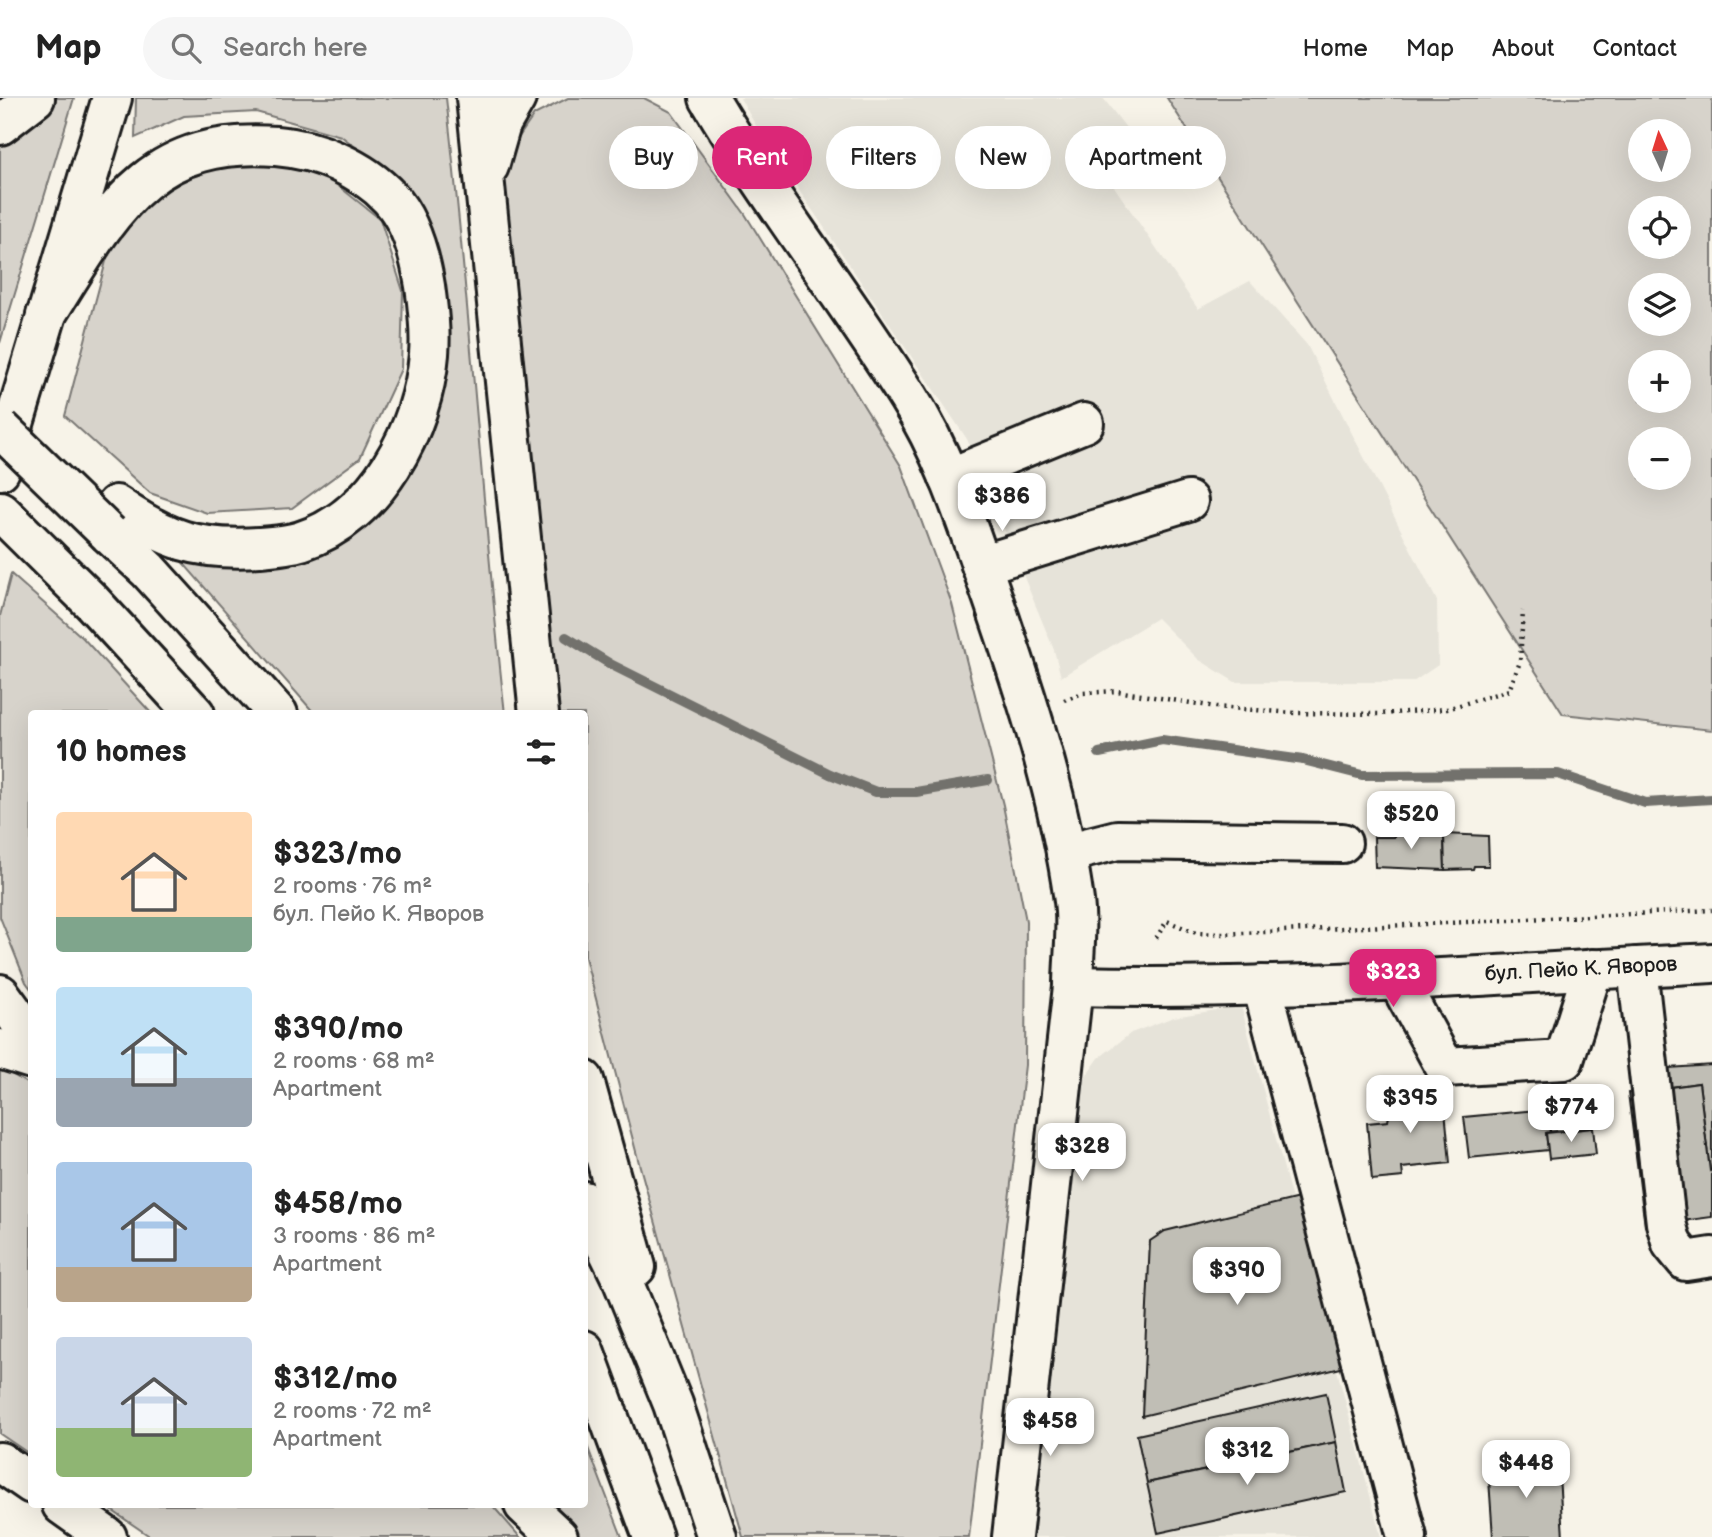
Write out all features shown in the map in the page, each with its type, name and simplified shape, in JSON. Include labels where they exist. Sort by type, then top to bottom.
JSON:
[{"type":"main road","points":[[0,125],[35,98]]},
{"type":"main road","points":[[0,469],[112,98]]},
{"type":"main road","points":[[476,98],[538,710]]},
{"type":"main road","points":[[484,185],[501,124],[516,98]]},
{"type":"main road","points":[[695,98],[720,126]]},
{"type":"main road","points":[[709,98],[725,126]]},
{"type":"main road","points":[[0,428],[113,519],[210,548],[275,546],[302,541],[331,526],[355,509],[377,487],[400,454],[423,391],[429,354],[429,314],[423,270],[410,229],[390,198],[358,174],[328,158],[291,147],[254,144],[213,150],[177,160],[145,179],[119,205],[97,234],[46,315]]},
{"type":"main road","points":[[766,189],[909,397],[940,454],[981,565],[1030,714],[1050,780],[1066,853],[1075,905],[1073,986],[1012,1537]]},
{"type":"main road","points":[[0,414],[113,519],[148,570],[274,710]]},
{"type":"main road","points":[[949,478],[1084,423]]},
{"type":"main road","points":[[981,565],[1188,501]]},
{"type":"main road","points":[[0,511],[92,602],[191,710]]},
{"type":"main road","points":[[1066,853],[1117,840],[1342,844]]},
{"type":"main road","name":"бул. Пейо К. Яворов","points":[[1073,986],[1155,988],[1262,985],[1712,963]]},
{"type":"main road","points":[[1637,967],[1666,1223],[1672,1244],[1686,1261],[1712,1257]]},
{"type":"main road","points":[[1397,979],[1446,1067],[1564,1060],[1593,968]]},
{"type":"main road","points":[[1262,985],[1407,1537]]},
{"type":"main road","points":[[0,994],[28,1032]]},
{"type":"main road","points":[[0,1049],[28,1058]]},
{"type":"main road","points":[[588,1095],[673,1404],[717,1537]]},
{"type":"main road","points":[[588,1209],[622,1279],[673,1404]]},
{"type":"main road","points":[[588,1361],[653,1537]]},
{"type":"main road","points":[[0,1462],[28,1481]]},
{"type":"main road","points":[[66,1508],[107,1537]]},
{"type":"main road","points":[[527,1508],[558,1537]]},
{"type":"path","points":[[1030,714],[1083,693],[1099,691],[1150,695],[1216,707],[1294,713],[1381,714],[1447,709],[1509,690],[1520,662],[1523,611]]},
{"type":"path","points":[[1156,938],[1167,921],[1196,933],[1222,934],[1712,910]]},
{"type":"shaded area","points":[[47,98],[74,98],[0,343],[0,133]]},
{"type":"shaded area","points":[[136,98],[446,98],[505,710],[312,710],[178,557],[243,562],[392,483],[446,323],[433,236],[400,181],[341,136],[256,112],[184,116],[135,138]]},
{"type":"shaded area","points":[[568,98],[644,98],[671,112],[681,126],[609,126],[609,189],[698,189],[698,149],[712,169],[712,189],[727,189],[745,214],[901,466],[952,604],[1003,805],[1026,921],[1025,1065],[969,1537],[743,1537],[588,968],[588,710],[554,710],[503,183],[508,153],[534,115]]},
{"type":"shaded area","points":[[740,98],[1103,98],[1125,126],[1065,126],[1065,189],[1116,189],[1198,309],[1250,281],[1307,345],[1437,601],[1438,665],[1413,682],[1235,682],[1198,659],[1157,618],[1061,677],[1054,650],[967,439],[798,189],[812,189],[812,126],[756,126]]},
{"type":"shaded area","points":[[1167,98],[1712,98],[1712,730],[1563,714],[1226,189],[1226,126],[1185,126]]},
{"type":"shaded area","points":[[244,160],[322,173],[380,219],[403,291],[401,369],[360,458],[292,508],[207,513],[150,493],[65,416],[110,246],[165,183]]},
{"type":"shaded area","points":[[11,574],[83,638],[148,710],[28,710],[28,985],[0,917],[0,616]]},
{"type":"shaded area","points":[[1241,1006],[1381,1537],[1031,1537],[1079,1086],[1099,1058],[1131,1033],[1174,1017]]},
{"type":"shaded area","points":[[0,1067],[28,1084],[28,1453],[0,1434]]},
{"type":"shaded area","points":[[588,1448],[622,1537],[580,1537],[554,1508],[588,1508]]},
{"type":"shaded area","points":[[108,1508],[495,1508],[520,1537],[151,1537]]},
{"type":"building","points":[[1444,833],[1445,870],[1375,867],[1374,837]]},
{"type":"building","points":[[1444,834],[1488,836],[1489,866],[1445,870]]},
{"type":"building","points":[[1712,1065],[1710,1171],[1699,1083],[1666,1088],[1666,1071],[1669,1068]]},
{"type":"building","points":[[1699,1083],[1710,1171],[1712,1170],[1712,1217],[1645,1226],[1628,1093]]},
{"type":"building","points":[[1587,1088],[1592,1128],[1550,1132],[1545,1093]]},
{"type":"building","points":[[1443,1089],[1450,1163],[1402,1168],[1403,1177],[1372,1180],[1367,1123],[1388,1121],[1388,1104],[1394,1101],[1396,1093]]},
{"type":"building","points":[[1547,1109],[1550,1132],[1546,1133],[1548,1150],[1469,1158],[1464,1117]]},
{"type":"building","points":[[1593,1128],[1596,1154],[1549,1159],[1546,1133]]},
{"type":"building","points":[[1307,1196],[1345,1367],[1142,1416],[1150,1241],[1165,1231]]},
{"type":"building","points":[[1326,1393],[1336,1442],[1147,1483],[1137,1435]]},
{"type":"building","points":[[1336,1442],[1346,1492],[1158,1533],[1147,1483]]},
{"type":"building","points":[[1558,1460],[1563,1537],[1493,1537],[1488,1465]]},
{"type":"waterway","points":[[566,637],[612,665],[830,774],[876,792],[916,792],[988,780]]},
{"type":"waterway","points":[[1099,753],[1162,740],[1303,760],[1362,775],[1558,774],[1645,803],[1712,799]]}]
